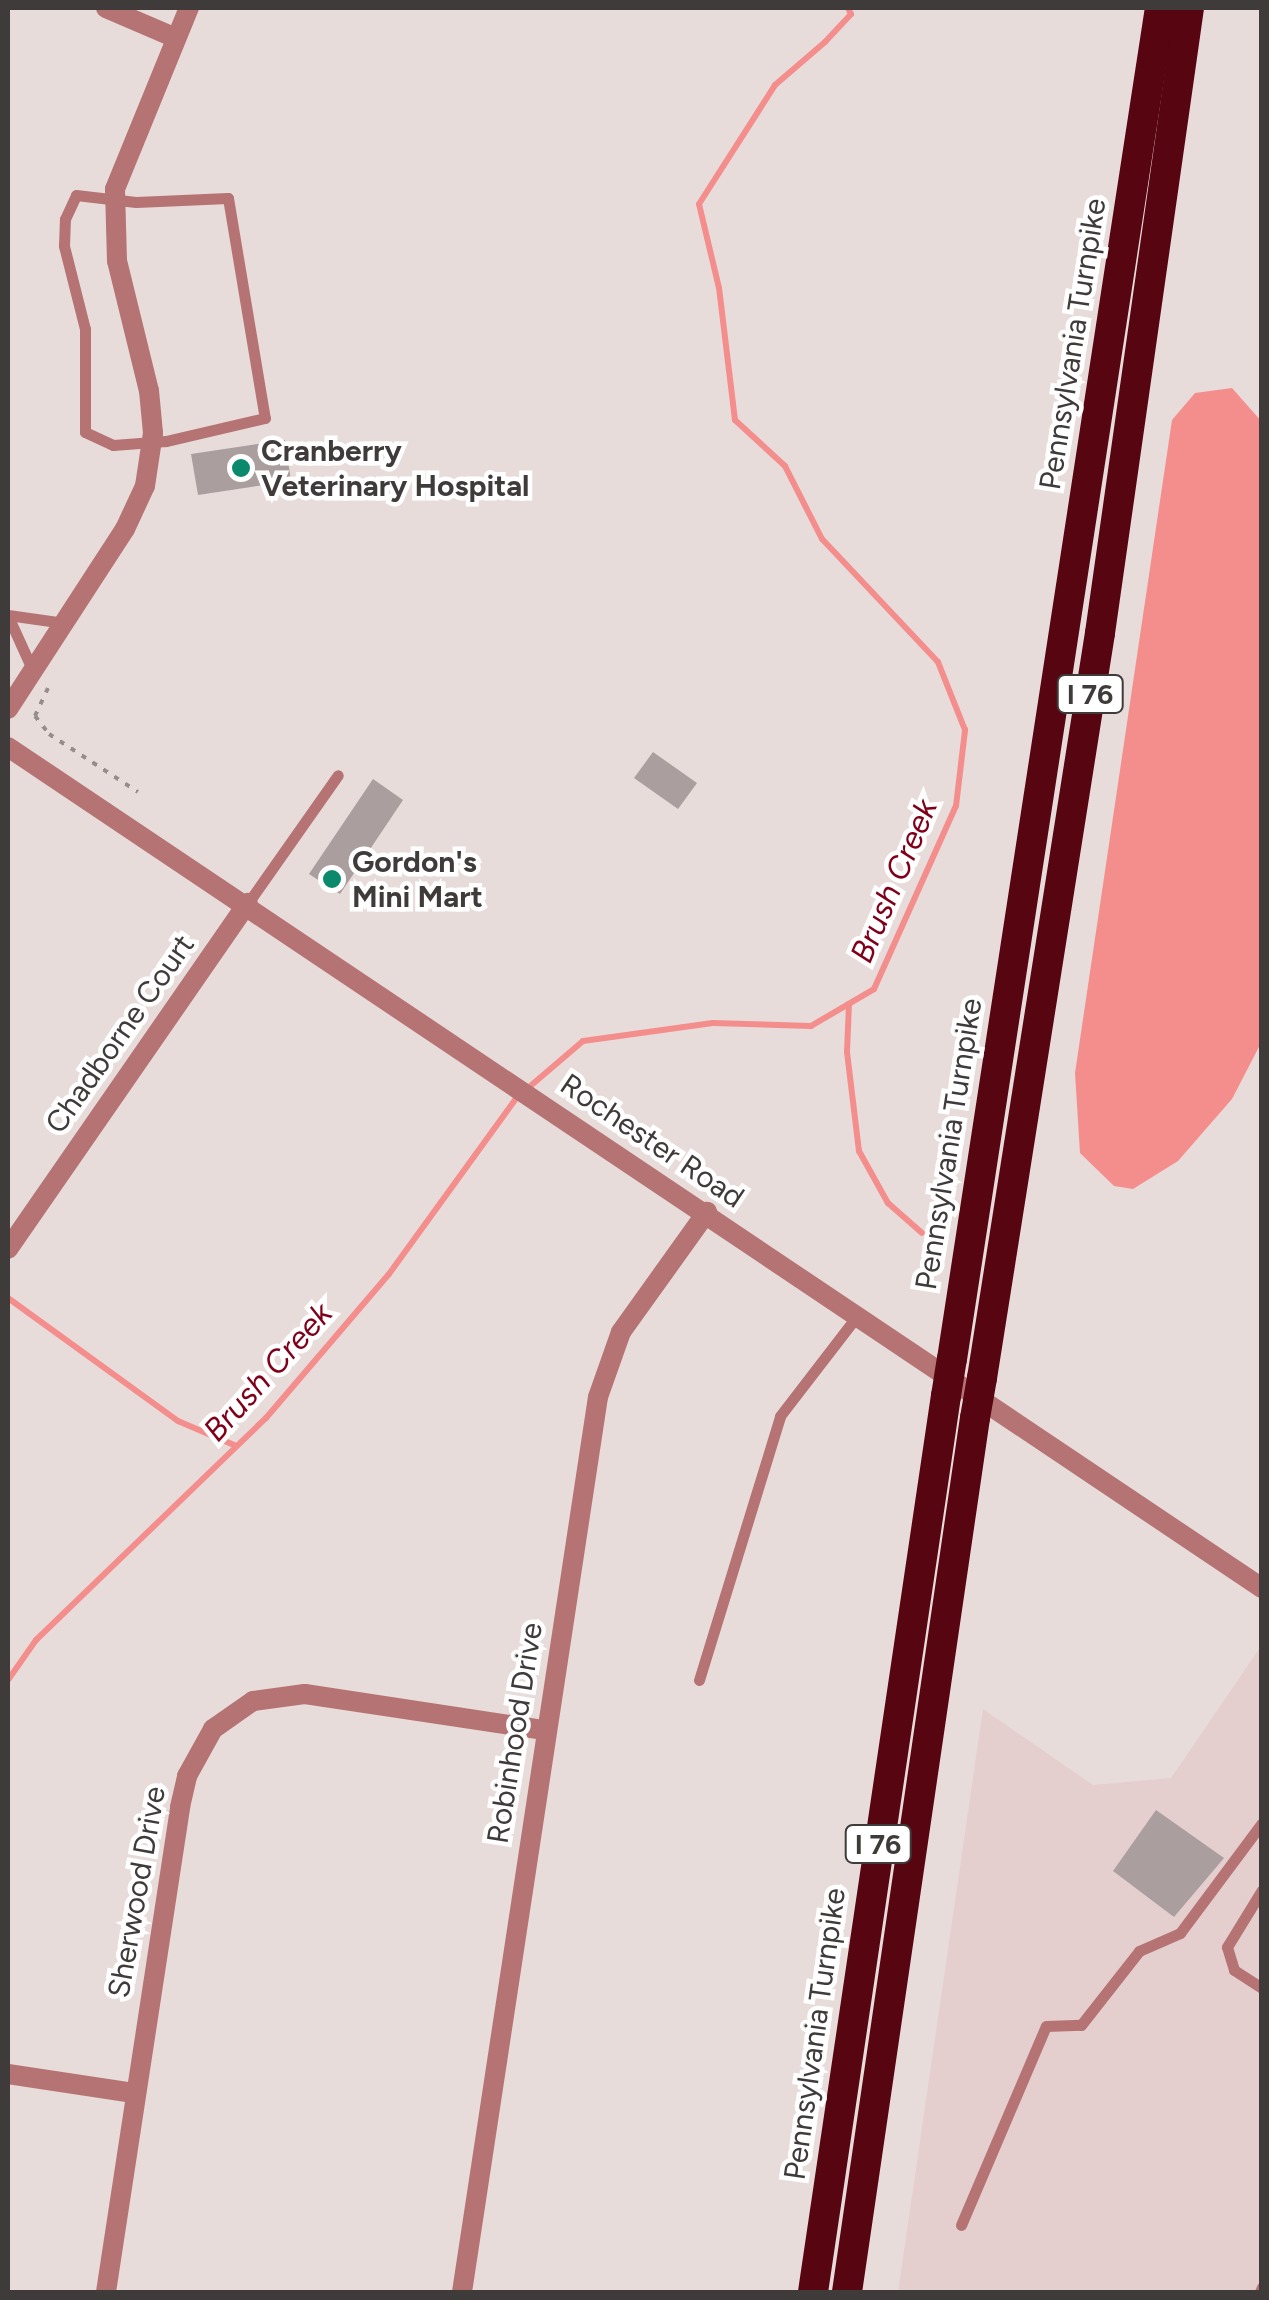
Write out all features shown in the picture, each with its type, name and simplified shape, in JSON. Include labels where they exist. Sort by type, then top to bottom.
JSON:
[{"type":"highway","name":"Pennsylvania Turnpike","points":[[813,2292],[946,1396],[1160,8]]},
{"type":"highway","name":"I 76","points":[[847,2292],[975,1418],[1100,633],[1189,8]]},
{"type":"street","points":[[106,8],[176,38]]},
{"type":"street","points":[[8,709],[125,530],[145,486],[152,442],[149,391],[118,260],[114,201],[121,167],[189,8]]},
{"type":"street","name":"Rochester Road","points":[[8,747],[248,903],[1262,1588]]},
{"type":"street","name":"Chadborne Court","points":[[8,1249],[248,903]]},
{"type":"street","name":"Robinhood Drive","points":[[462,2292],[544,1730],[607,1362],[707,1212]]},
{"type":"street","name":"Sherwood Drive","points":[[106,2292],[180,1807],[192,1764],[214,1729],[254,1700],[305,1694],[544,1730]]},
{"type":"street","points":[[8,2074],[134,2092]]},
{"type":"lane","points":[[76,195],[114,201],[228,198],[265,418],[152,442],[112,446],[94,442],[85,432],[85,329],[64,246],[64,219],[76,195]]},
{"type":"lane","points":[[8,616],[64,623]]},
{"type":"lane","points":[[8,616],[32,671]]},
{"type":"lane","points":[[248,903],[338,775]]},
{"type":"lane","points":[[700,1680],[780,1416],[858,1316]]},
{"type":"lane","points":[[961,2224],[1046,2026],[1081,2025],[1139,1950],[1180,1933],[1262,1823]]},
{"type":"lane","points":[[1262,1890],[1228,1948],[1234,1970],[1262,1988]]},
{"type":"shaded area","points":[[1232,388],[1262,422],[1261,1043],[1232,1099],[1178,1161],[1133,1189],[1114,1186],[1080,1153],[1075,1073],[1172,420],[1195,393]]},
{"type":"shaded area","points":[[1261,1646],[1261,2292],[898,2292],[983,1709],[1093,1785],[1171,1778]]},
{"type":"building","name":"Cranberry Veterinary Hospital","points":[[285,440],[291,481],[198,495],[191,454]]},
{"type":"building","points":[[653,752],[697,783],[678,809],[634,778]]},
{"type":"building","points":[[373,779],[403,800],[340,894],[309,874]]},
{"type":"building","points":[[1156,1810],[1224,1858],[1174,1917],[1113,1871]]},
{"type":"waterway","name":"Brush Creek","points":[[528,1088],[583,1041],[713,1023],[811,1026],[874,989],[956,806],[965,730],[938,662],[822,539],[785,466],[735,420],[719,288],[699,204],[775,85],[825,42],[851,14],[848,8]]},
{"type":"waterway","points":[[849,1004],[847,1052],[859,1151],[888,1203],[922,1233]]},
{"type":"waterway","name":"Brush Creek","points":[[8,1680],[36,1640],[266,1418],[389,1274],[518,1096]]},
{"type":"waterway","points":[[8,1298],[178,1421],[234,1445]]},
{"type":"place","name":"Cranberry Veterinary Hospital","points":[[241,468]]},
{"type":"place","name":"Gordon's Mini Mart","points":[[332,879]]}]
